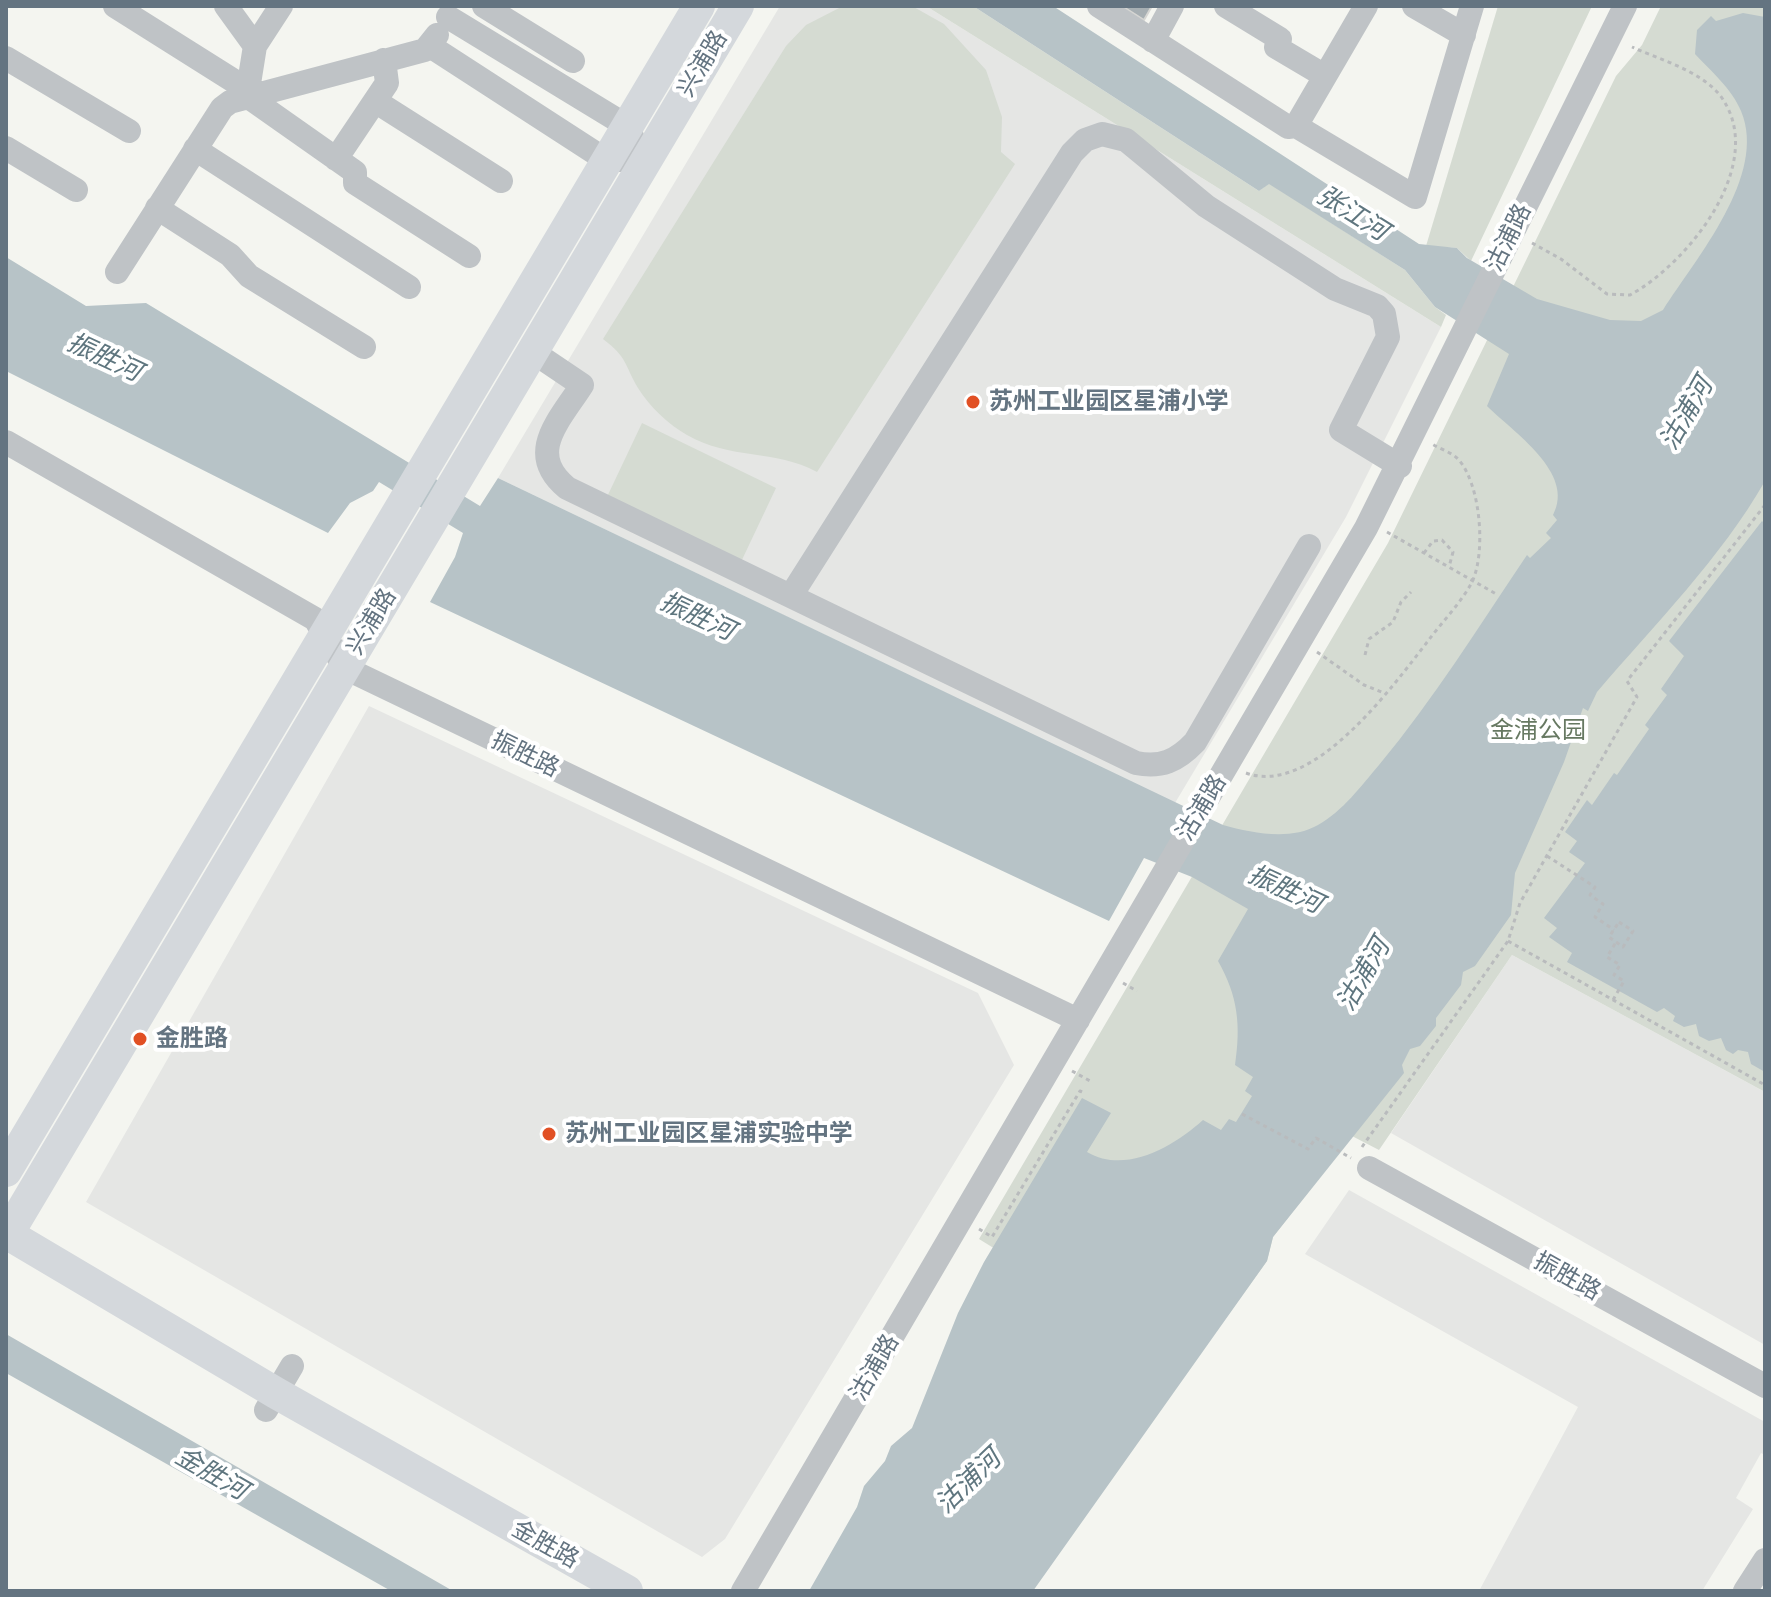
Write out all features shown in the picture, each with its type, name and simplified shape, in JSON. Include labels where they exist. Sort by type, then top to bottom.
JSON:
[{"type":"main road","name":"兴浦路","points":[[6,1171],[327,637],[406,498],[699,6]]},
{"type":"main road","name":"兴浦路","points":[[6,1241],[738,6]]},
{"type":"main road","name":"金胜路","points":[[6,1241],[278,1390],[627,1591]]},
{"type":"main road","name":"金胜路","points":[[278,1390],[588,1591]]},
{"type":"street","points":[[115,6],[234,81],[247,96],[355,172],[355,183],[469,256]]},
{"type":"street","points":[[226,6],[255,46]]},
{"type":"street","points":[[247,96],[255,46],[281,6]]},
{"type":"street","points":[[484,6],[573,61]]},
{"type":"street","points":[[1099,6],[1288,127],[1296,126],[1415,197],[1472,6]]},
{"type":"street","points":[[1153,41],[1172,6]]},
{"type":"street","points":[[1226,6],[1280,39],[1276,47],[1325,76]]},
{"type":"street","points":[[1414,6],[1464,35]]},
{"type":"street","name":"沽浦路","points":[[743,1591],[1400,466],[1493,270],[1625,6]]},
{"type":"street","points":[[1296,126],[1362,8]]},
{"type":"street","points":[[117,272],[222,108],[247,96],[430,46],[449,12],[627,126],[645,161],[606,160],[430,46]]},
{"type":"street","points":[[6,58],[129,131]]},
{"type":"street","points":[[336,159],[387,83],[384,60]]},
{"type":"street","points":[[375,101],[501,181]]},
{"type":"street","points":[[792,594],[1072,153],[1085,140],[1102,134],[1126,140],[1206,206],[1335,289],[1377,306],[1384,314],[1388,337],[1341,430],[1400,466]]},
{"type":"street","points":[[6,148],[76,190]]},
{"type":"street","points":[[195,149],[409,287]]},
{"type":"street","points":[[157,208],[230,255],[249,276],[364,347]]},
{"type":"street","points":[[533,352],[582,385],[546,445],[546,460],[553,477],[567,488],[792,594],[1136,763],[1153,767],[1182,756],[1195,742],[1309,546]]},
{"type":"street","points":[[6,442],[315,619],[345,668]]},
{"type":"street","name":"振胜路","points":[[345,668],[1078,1020]]},
{"type":"street","name":"振胜路","points":[[1365,1157],[1765,1386]]},
{"type":"street","points":[[1745,1591],[1765,1560]]},
{"type":"path","points":[[1529,241],[1561,259],[1607,294],[1630,295],[1688,251],[1725,190],[1736,164],[1738,145],[1737,128],[1728,107],[1709,84],[1632,47]]},
{"type":"path","points":[[1246,773],[1270,778],[1305,766],[1338,743],[1384,693],[1472,581],[1478,553],[1475,492],[1460,461],[1432,444]]},
{"type":"path","points":[[1242,1114],[1308,1149],[1316,1138],[1365,1157],[1508,941],[1520,903],[1637,697],[1627,681],[1765,505]]},
{"type":"path","points":[[1387,532],[1498,595]]},
{"type":"path","points":[[1424,553],[1433,541],[1442,540],[1453,552],[1449,567]]},
{"type":"path","points":[[1365,655],[1369,639],[1393,622],[1401,602],[1411,592]]},
{"type":"path","points":[[1317,652],[1364,685],[1384,693]]},
{"type":"path","points":[[1547,856],[1595,887],[1590,895],[1603,904],[1595,917],[1614,930]]},
{"type":"path","points":[[1619,922],[1633,931],[1623,947],[1609,937],[1614,930],[1619,922]]},
{"type":"path","points":[[1508,941],[1765,1085]]},
{"type":"path","points":[[1613,1000],[1624,981],[1614,975],[1620,965],[1607,957],[1616,942]]},
{"type":"path","points":[[1123,983],[1137,991]]},
{"type":"path","points":[[1072,1071],[1092,1082]]},
{"type":"path","points":[[979,1229],[992,1237],[1080,1091],[1085,1093]]},
{"type":"shaded area","name":"苏州工业园区星浦小学","points":[[780,6],[926,6],[1441,327],[1346,517],[1175,803],[498,478]]},
{"type":"shaded area","name":"苏州工业园区星浦实验中学","points":[[369,706],[978,993],[1014,1065],[725,1539],[702,1557],[86,1202]]},
{"type":"shaded area","points":[[1512,955],[1765,1092],[1765,1345],[1391,1133]]},
{"type":"shaded area","points":[[1349,1190],[1765,1422],[1765,1455],[1761,1453],[1736,1498],[1753,1509],[1702,1591],[1479,1591],[1578,1407],[1305,1254]]},
{"type":"green space","points":[[843,6],[912,6],[944,24],[986,70],[1002,117],[1001,152],[1015,164],[817,472],[785,460],[703,443],[680,431],[648,402],[621,357],[603,339],[786,46],[806,25]]},
{"type":"green space","points":[[926,6],[973,6],[1259,191],[1269,183],[1405,270],[1435,307],[1446,315],[1441,327]]},
{"type":"green space","points":[[1498,6],[1592,6],[1471,261],[1457,248],[1426,246]]},
{"type":"green space","name":"金浦公园","points":[[1661,6],[1765,6],[1765,1092],[1512,955],[1379,1150],[1352,1136],[1273,1237],[1267,1261],[1189,1369],[979,1239],[1388,543],[1616,76],[1642,45]]},
{"type":"green space","points":[[642,423],[776,488],[740,564],[606,499]]},
{"type":"water","points":[[973,6],[1053,6],[1419,244],[1457,248],[1467,258],[1537,299],[1610,320],[1641,321],[1663,310],[1709,241],[1737,188],[1745,162],[1747,136],[1741,111],[1727,88],[1695,54],[1697,30],[1711,16],[1716,21],[1743,13],[1765,17],[1765,481],[1708,564],[1597,692],[1588,711],[1583,708],[1564,762],[1515,873],[1511,915],[1475,966],[1463,972],[1461,985],[1436,1018],[1436,1026],[1420,1046],[1410,1049],[1402,1065],[1404,1073],[1273,1237],[1267,1261],[1033,1591],[809,1591],[857,1507],[864,1486],[885,1461],[891,1446],[912,1428],[958,1313],[984,1262],[1082,1098],[1111,1113],[1087,1152],[1102,1158],[1133,1159],[1149,1154],[1164,1148],[1203,1120],[1221,1130],[1229,1119],[1236,1122],[1252,1096],[1245,1091],[1253,1077],[1235,1065],[1238,1037],[1236,1011],[1230,986],[1218,961],[1248,909],[1192,877],[1144,858],[1109,921],[430,602],[455,557],[463,533],[379,482],[373,491],[350,503],[328,533],[6,371],[6,257],[86,306],[146,303],[480,506],[498,478],[1223,825],[1271,834],[1307,830],[1336,813],[1379,765],[1437,688],[1527,555],[1530,558],[1551,538],[1546,533],[1557,520],[1553,515],[1558,499],[1549,469],[1538,454],[1487,406],[1509,354],[1435,307],[1405,270],[1269,184],[1259,191]]},
{"type":"water","points":[[1762,521],[1765,524],[1765,1072],[1751,1064],[1748,1052],[1738,1050],[1733,1054],[1726,1050],[1721,1038],[1709,1041],[1699,1036],[1696,1024],[1684,1027],[1673,1021],[1675,1016],[1664,1008],[1657,1012],[1567,962],[1572,953],[1549,937],[1557,928],[1544,918],[1585,863],[1569,852],[1577,841],[1565,832],[1587,800],[1592,805],[1614,773],[1617,775],[1649,729],[1645,725],[1667,695],[1661,689],[1684,656],[1669,641]]},
{"type":"water","name":"金胜河","points":[[6,1334],[453,1591],[391,1591],[6,1373]]},
{"type":"building","points":[[1122,6],[1152,6],[1144,20]]},
{"type":"place","name":"苏州工业园区星浦小学","points":[[973,402]]},
{"type":"place","name":"金胜路","points":[[140,1039]]},
{"type":"place","name":"苏州工业园区星浦实验中学","points":[[549,1134]]},
{"type":"water label","name":"张江河","points":[[1352,214]]},
{"type":"water label","name":"振胜河","points":[[104,358]]},
{"type":"water label","name":"沽浦河","points":[[1687,414]]},
{"type":"water label","name":"振胜河","points":[[697,617]]},
{"type":"water label","name":"振胜河","points":[[1285,890]]},
{"type":"water label","name":"沽浦河","points":[[1364,975]]},
{"type":"water label","name":"沽浦河","points":[[969,1482]]}]
